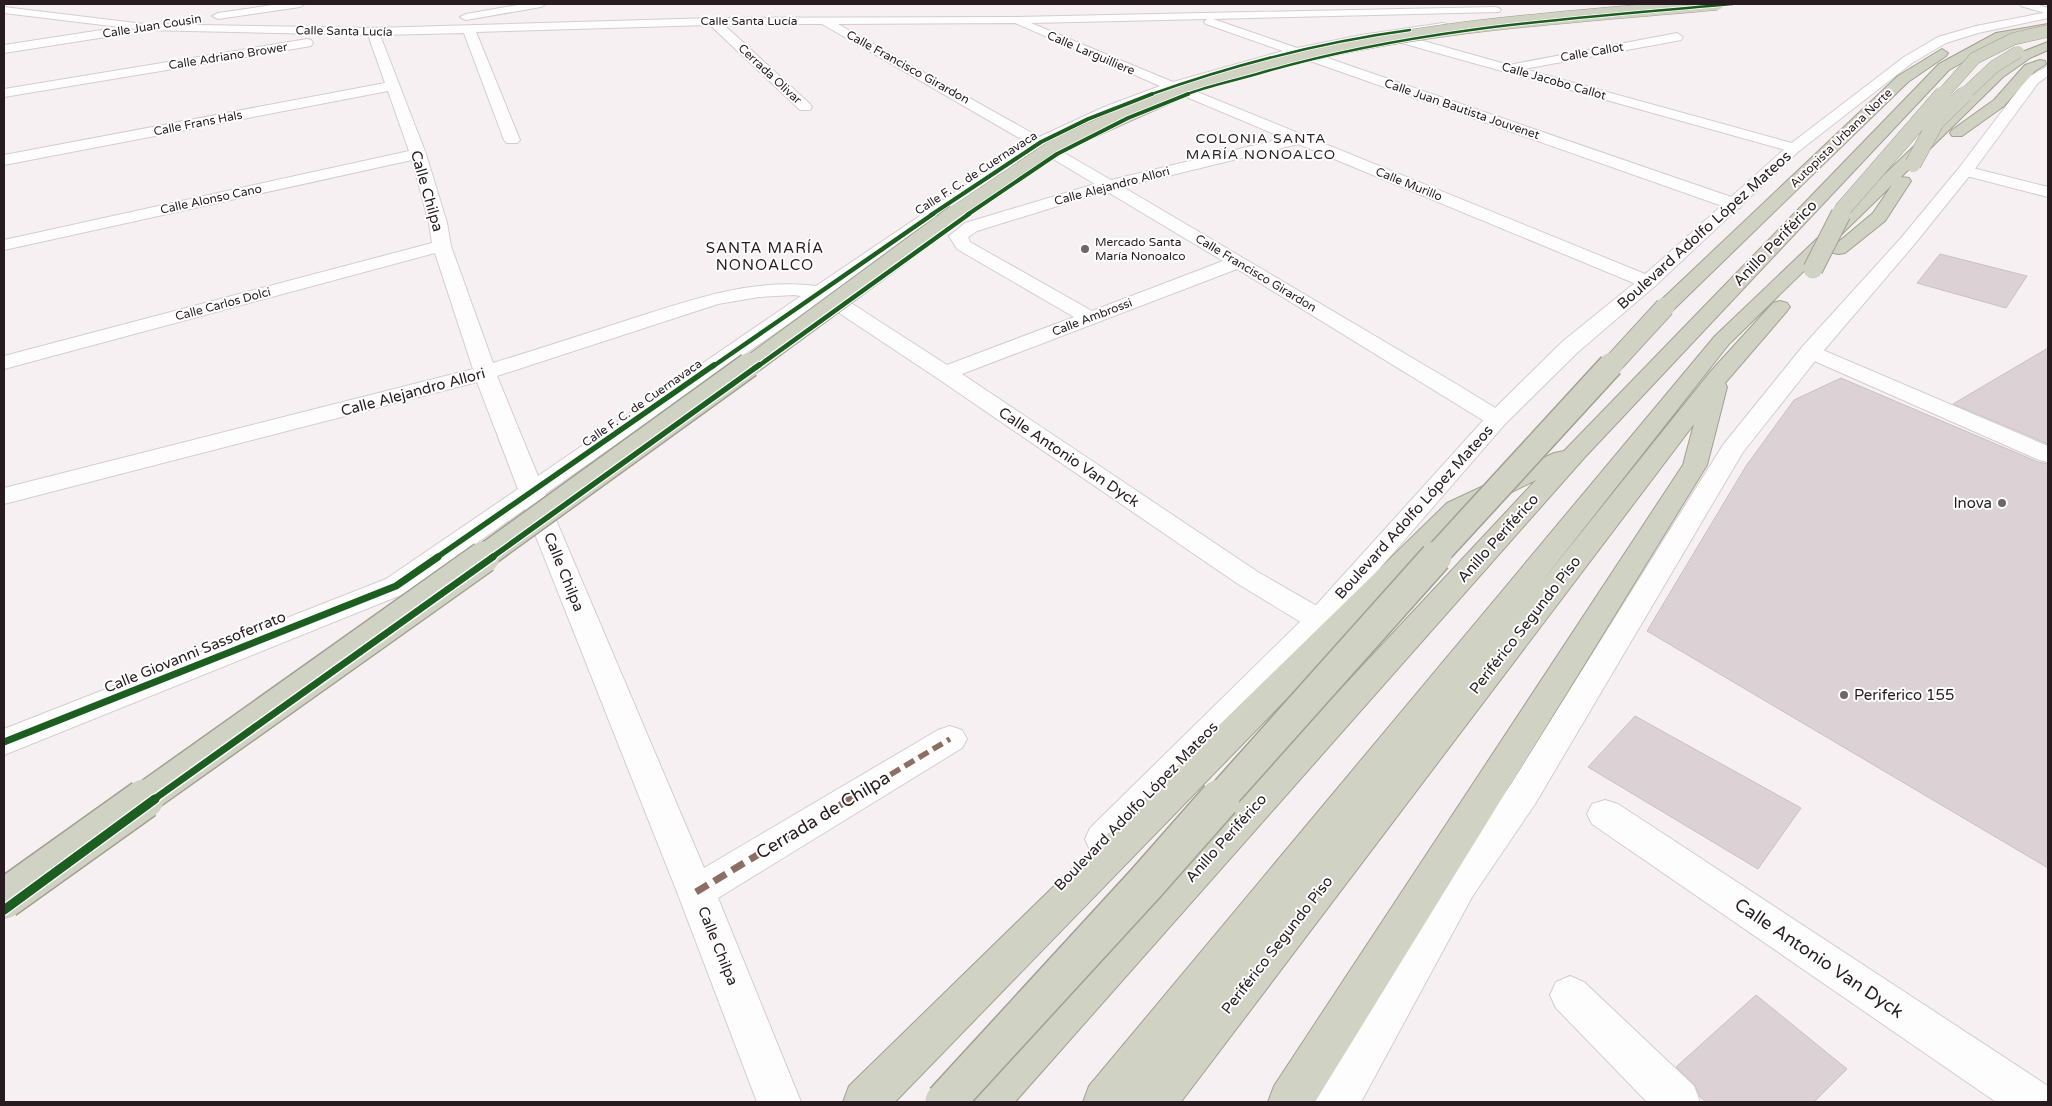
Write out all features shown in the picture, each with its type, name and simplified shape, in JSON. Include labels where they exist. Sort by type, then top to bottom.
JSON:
[{"type":"highway","points":[[4,899],[645,442],[929,232],[1058,145],[1175,93],[1280,62],[1338,48],[1388,38],[1516,22],[1718,4]]},
{"type":"highway","points":[[1913,164],[1936,122],[1995,66],[2013,39],[2045,19]]},
{"type":"highway","name":"Autopista Urbana Norte","points":[[1657,295],[1903,79],[1930,59],[1963,41],[2045,19]]},
{"type":"highway","name":"Anillo Periférico","points":[[986,1102],[1576,452],[1944,67],[2000,36],[2045,19]]},
{"type":"highway","points":[[2005,52],[2044,53]]},
{"type":"highway","points":[[1813,269],[1843,209],[1975,58],[2005,52],[2044,53]]},
{"type":"highway","points":[[1927,138],[1943,134],[1992,84],[2044,53]]},
{"type":"highway","name":"Anillo Periférico","points":[[1105,1102],[1722,340],[1998,74],[2026,55],[2044,53]]},
{"type":"highway","points":[[1913,164],[1999,103],[2030,68],[2048,60]]},
{"type":"highway","name":"Periférico Segundo Piso","points":[[1154,1102],[1719,376],[1813,269],[1879,217],[1913,164]]},
{"type":"highway","points":[[946,1102],[1146,883],[1374,624],[1657,295]]},
{"type":"highway","points":[[1290,1102],[1695,465],[1719,376]]},
{"type":"highway","points":[[865,1102],[1456,509],[1576,452]]},
{"type":"street","name":"Calle Juan Cousin","points":[[4,49],[300,4]]},
{"type":"street","name":"Calle Adriano Brower","points":[[4,93],[540,4]]},
{"type":"street","name":"Calle Francisco Girardon","points":[[776,4],[825,21],[925,76],[1239,262],[1497,419]]},
{"type":"street","name":"Calle F. C. de Cuernavaca","points":[[396,586],[980,181],[1040,143],[1105,111],[1170,86],[1296,50],[1383,33],[1509,18],[1661,4]]},
{"type":"street","name":"Calle Santa Lucía","points":[[4,10],[144,27],[373,32],[713,21],[1012,20],[1495,10]]},
{"type":"street","name":"Calle Jacobo Callot","points":[[1314,14],[1794,148]]},
{"type":"street","name":"Calle Juan Bautista Jouvenet","points":[[1190,15],[1296,50],[1734,204]]},
{"type":"street","name":"Boulevard Adolfo López Mateos","points":[[846,1102],[1318,620],[1497,419],[1570,347],[1657,295],[1734,204],[1794,148],[1908,60],[1942,40],[1976,30],[2045,19]]},
{"type":"street","name":"Calle Larguilliere","points":[[1012,20],[1170,86]]},
{"type":"street","name":"Cerrada Olivar","points":[[713,21],[805,106]]},
{"type":"street","points":[[470,30],[471,38],[512,140]]},
{"type":"street","name":"Calle Chilpa","points":[[373,32],[418,154],[438,223],[442,246],[485,373],[532,493],[696,892],[779,1102]]},
{"type":"street","name":"Calle Callot","points":[[1507,69],[1677,37]]},
{"type":"street","points":[[1337,1102],[1459,886],[1523,794],[1732,450],[1811,351],[1907,242],[1965,172],[2033,80],[2044,53]]},
{"type":"street","name":"Calle Frans Hals","points":[[4,160],[392,86]]},
{"type":"street","name":"Calle Murillo","points":[[1170,86],[1299,139],[1657,295]]},
{"type":"street","name":"Calle Alejandro Allori","points":[[1090,318],[963,246],[958,236],[971,227],[1109,185],[1299,139]]},
{"type":"street","name":"Calle Alonso Cano","points":[[4,245],[418,154]]},
{"type":"street","points":[[1965,172],[2048,192]]},
{"type":"street","name":"Calle Carlos Dolci","points":[[4,363],[442,246]]},
{"type":"street","name":"Calle Ambrossi","points":[[945,373],[1239,262]]},
{"type":"street","name":"Calle Alejandro Allori","points":[[4,496],[485,373],[714,299],[759,290],[794,289],[821,292]]},
{"type":"street","name":"Calle Antonio Van Dyck","points":[[821,292],[945,373],[1248,578],[1318,620]]},
{"type":"street","points":[[1811,351],[2048,455]]},
{"type":"street","name":"Calle Giovanni Sassoferrato","points":[[4,742],[396,586]]},
{"type":"street","name":"Cerrada de Chilpa","points":[[696,892],[950,739]]},
{"type":"street","name":"Calle Antonio Van Dyck","points":[[1604,814],[2034,1102]]},
{"type":"street","points":[[1570,995],[1678,1102]]},
{"type":"building","points":[[1940,254],[2027,276],[2006,308],[1917,283]]},
{"type":"building","points":[[2048,348],[2048,444],[1953,404]]},
{"type":"building","points":[[1841,378],[2038,462],[2048,464],[2048,868],[1647,631],[1746,466],[1794,400]]},
{"type":"building","points":[[1635,716],[1801,808],[1758,869],[1588,767]]},
{"type":"building","points":[[1756,995],[1847,1069],[1814,1102],[1706,1102],[1700,1097],[1695,1085],[1676,1067]]},
{"type":"marked path","points":[[696,892],[950,739]]},
{"type":"cycle path","points":[[4,910],[103,836],[1002,190],[1057,154],[1128,118],[1188,94],[1314,57],[1403,39],[1521,23],[1733,4]]},
{"type":"cycle path","points":[[4,742],[396,586],[980,181],[1041,142],[1064,130],[1136,100],[1211,75],[1322,45],[1410,30]]},
{"type":"place","name":"Mercado Santa María Nonoalco","points":[[1085,249]]},
{"type":"place","name":"Inova","points":[[2002,503]]},
{"type":"place","name":"Periferico 155","points":[[1844,695]]},
{"type":"district","name":"COLONIA SANTA MARÍA NONOALCO","points":[[1261,146]]},
{"type":"district","name":"SANTA MARÍA NONOALCO","points":[[765,256]]}]
